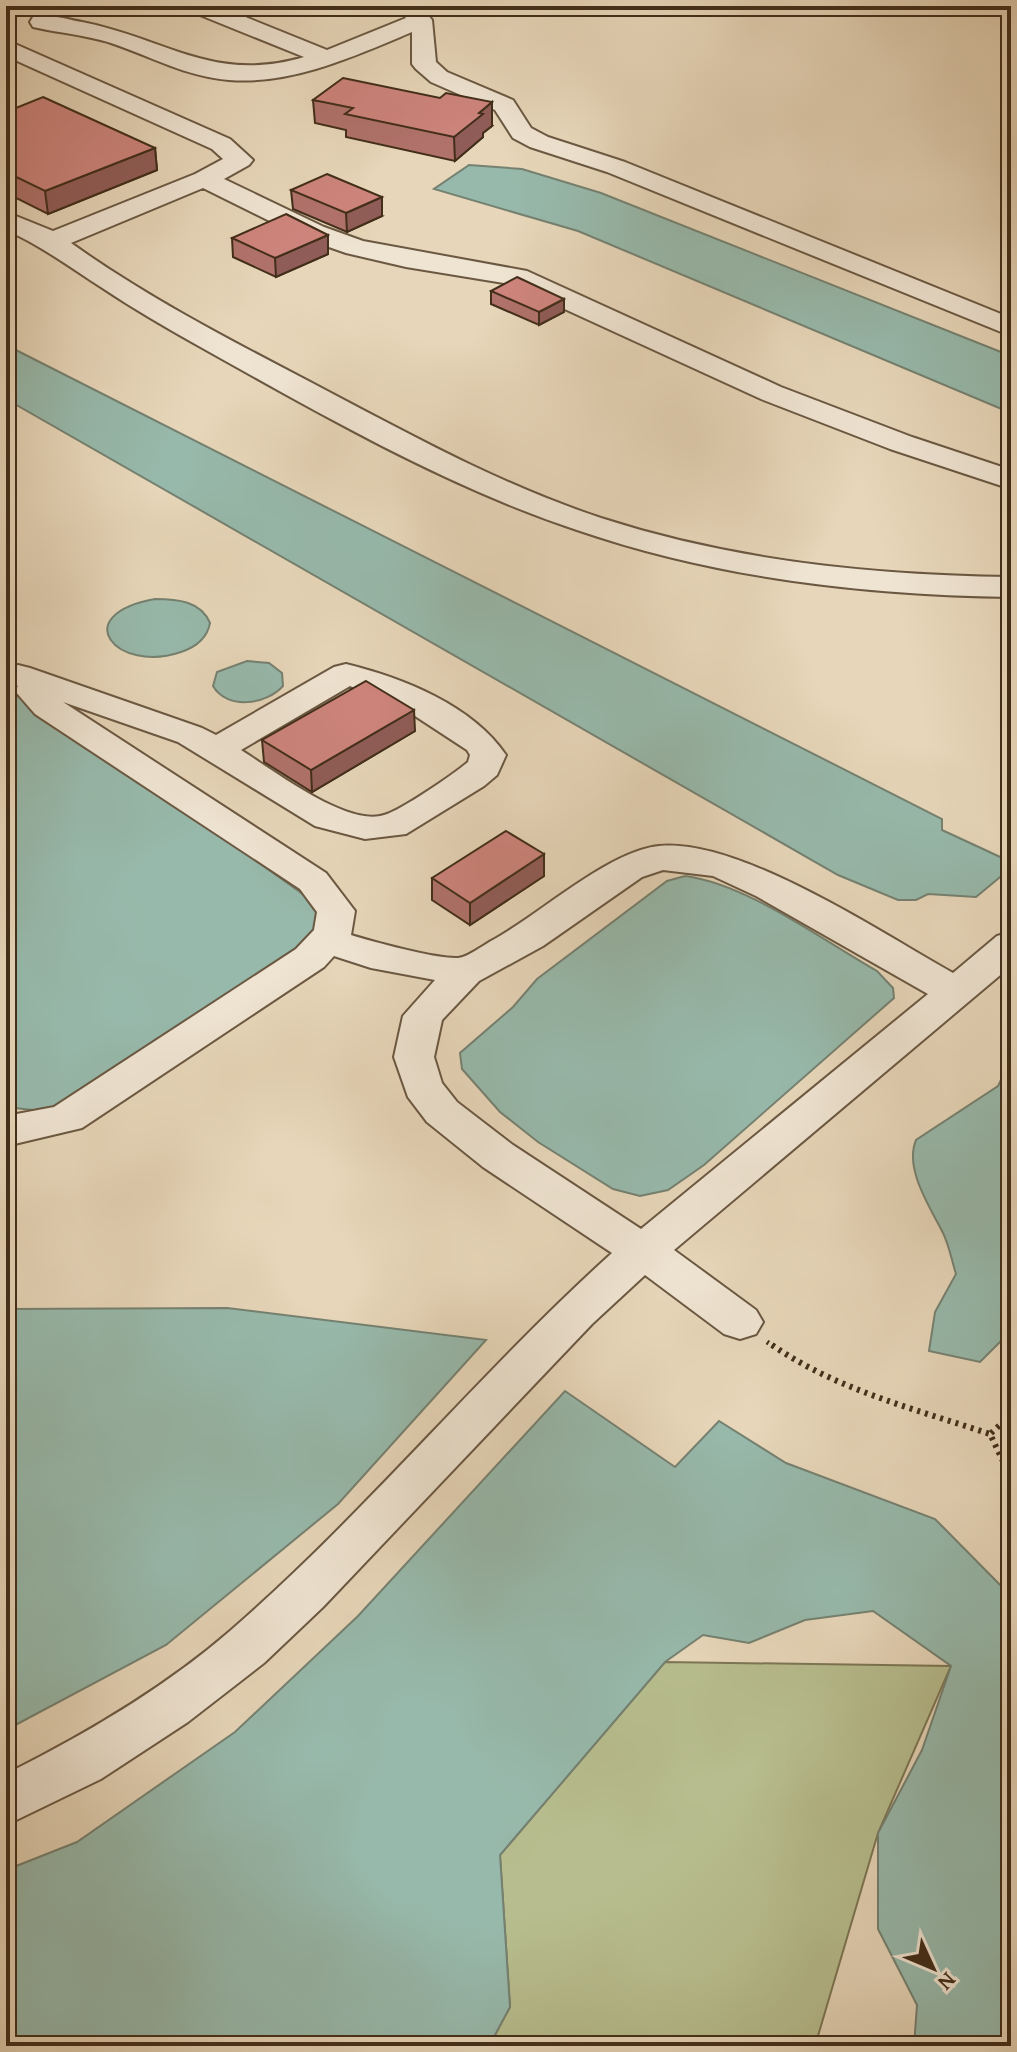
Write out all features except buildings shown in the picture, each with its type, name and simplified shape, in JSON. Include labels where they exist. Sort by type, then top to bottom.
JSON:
[{"type":"lane","points":[[198,6],[324,57]]},
{"type":"lane","points":[[6,38],[36,14],[115,37],[206,69],[229,73],[277,69],[324,57],[414,13],[424,64],[439,77],[504,105],[522,133],[539,142],[616,167],[1011,328]]},
{"type":"lane","points":[[6,47],[194,130],[233,151],[240,160],[204,179],[52,241]]},
{"type":"lane","points":[[204,179],[315,233],[355,247],[419,262],[517,277],[771,393],[889,439],[1011,480]]},
{"type":"lane","points":[[6,220],[52,241],[90,270],[140,301],[242,358],[428,456],[531,503],[644,541],[785,569],[915,585],[1011,587]]},
{"type":"lane","points":[[12,668],[190,735],[214,751],[328,818],[365,828],[393,826],[471,778],[484,767],[488,755],[484,744],[447,719],[400,694],[346,674],[214,751]]},
{"type":"lane","points":[[6,1131],[67,1118],[310,958],[333,933],[336,911],[313,881],[47,707],[12,668]]},
{"type":"lane","points":[[740,1322],[498,1156],[442,1112],[423,1087],[414,1057],[423,1016],[465,972],[529,937],[629,869],[659,858],[688,859],[724,867],[769,887],[954,991]]},
{"type":"lane","points":[[327,940],[371,955],[465,972]]},
{"type":"lane","points":[[6,1801],[82,1762],[120,1738],[170,1706],[246,1648],[305,1592],[576,1312],[642,1252],[1011,945]]},
{"type":"path","points":[[740,1322],[805,1368],[832,1381],[990,1434],[1011,1478]]},
{"type":"path","points":[[990,1434],[1011,1415]]},
{"type":"green space","points":[[665,1662],[951,1666],[878,1833],[815,2046],[489,2046],[510,2007],[500,1855]]},
{"type":"shaded area","points":[[469,165],[522,169],[601,193],[1011,356],[1011,413],[578,231],[434,189]]},
{"type":"shaded area","points":[[6,345],[942,819],[942,830],[1011,862],[1011,868],[976,897],[928,894],[916,900],[898,900],[838,875],[6,399]]},
{"type":"shaded area","points":[[155,599],[180,601],[201,610],[210,623],[203,638],[186,650],[158,657],[137,655],[121,649],[111,640],[107,629],[113,617],[128,607]]},
{"type":"shaded area","points":[[247,661],[269,663],[282,673],[283,686],[257,701],[237,702],[219,694],[213,686],[217,672]]},
{"type":"shaded area","points":[[6,681],[329,913],[299,948],[50,1112],[6,1107]]},
{"type":"shaded area","points":[[685,876],[733,890],[783,914],[877,971],[893,988],[894,998],[704,1165],[668,1190],[640,1196],[613,1189],[538,1142],[500,1112],[462,1069],[460,1053],[513,1007],[537,979],[667,881]]},
{"type":"shaded area","points":[[1011,1060],[1011,1331],[980,1362],[929,1351],[935,1312],[956,1274],[945,1238],[920,1188],[913,1151],[916,1140],[998,1086]]},
{"type":"shaded area","points":[[227,1308],[486,1340],[338,1504],[166,1645],[6,1730],[6,1309]]},
{"type":"shaded area","points":[[565,1391],[675,1467],[719,1421],[786,1463],[935,1519],[1011,1596],[1011,2046],[914,2046],[917,2005],[878,1929],[878,1833],[922,1750],[951,1666],[873,1611],[805,1620],[749,1643],[703,1635],[665,1662],[500,1855],[510,2007],[489,2046],[6,2046],[6,1870],[77,1842],[235,1732],[358,1616]]}]
